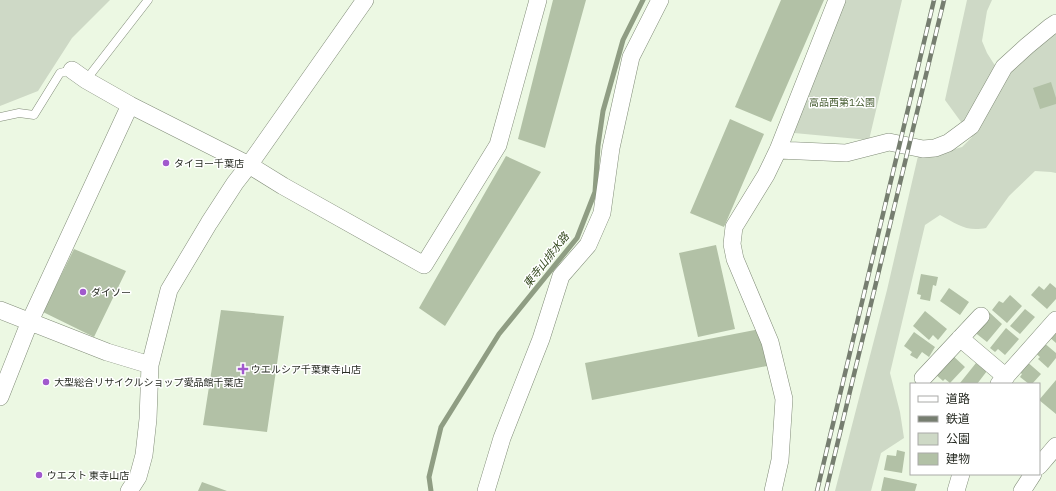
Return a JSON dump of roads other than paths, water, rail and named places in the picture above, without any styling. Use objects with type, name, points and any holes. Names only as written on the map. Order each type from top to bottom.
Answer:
[{"type":"street","points":[[129,491],[138,477],[144,455],[148,419],[150,365],[169,290],[212,217],[365,0]]},
{"type":"street","points":[[72,70],[86,80],[130,105],[249,165],[283,186],[424,265],[498,145],[538,0]]},
{"type":"street","points":[[486,491],[502,438],[541,339],[560,276],[588,244],[602,213],[611,148],[631,57],[660,0]]},
{"type":"street","points":[[773,491],[780,460],[784,399],[770,342],[735,259],[732,244],[734,227],[766,175],[778,150],[837,0]]},
{"type":"street","points":[[778,150],[846,153],[889,142],[923,149],[935,148],[948,143],[971,126],[1004,67],[1050,26],[1056,23]]},
{"type":"street","points":[[0,397],[30,321],[130,105]]},
{"type":"street","points":[[0,310],[107,352],[150,365]]},
{"type":"street","points":[[922,378],[981,316]]},
{"type":"street","points":[[960,338],[1002,380],[1056,320]]},
{"type":"street","points":[[1040,465],[1056,446]]},
{"type":"street","points":[[956,491],[961,475]]},
{"type":"street","points":[[1022,491],[1032,475]]},
{"type":"lane","points":[[86,80],[148,0]]},
{"type":"lane","points":[[0,117],[19,112],[34,115],[60,72],[72,70]]},
{"type":"waterway","name":"東寺山排水路","points":[[431,491],[429,477],[441,427],[499,334],[577,238],[595,192],[598,146],[603,111],[623,40],[643,0]]},
{"type":"railway","points":[[817,491],[934,0]]},
{"type":"railway","points":[[826,491],[944,0]]},
{"type":"place","name":"タイヨー千葉店","points":[[166,163]]},
{"type":"place","name":"ダイソー","points":[[83,292]]},
{"type":"place","name":"ウエルシア千葉東寺山店","points":[[243,369]]},
{"type":"place","name":"大型総合リサイクルショップ愛品館千葉店","points":[[46,382]]},
{"type":"place","name":"ウエスト 東寺山店","points":[[39,475]]},
{"type":"park label","name":"高品西第1公園","points":[[842,102]]}]
